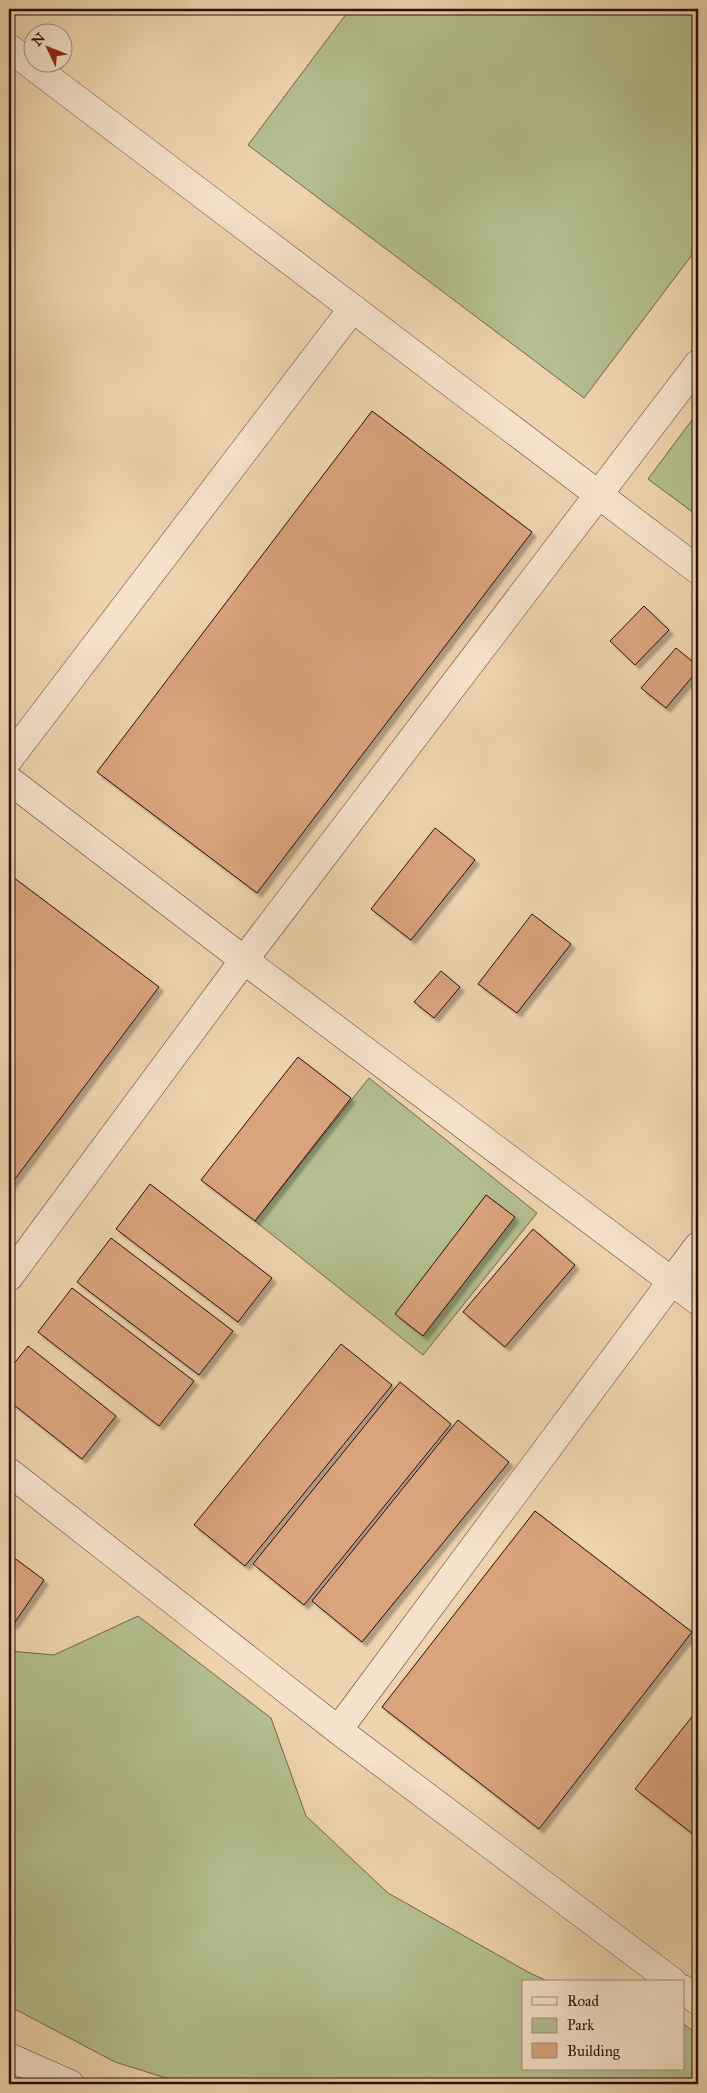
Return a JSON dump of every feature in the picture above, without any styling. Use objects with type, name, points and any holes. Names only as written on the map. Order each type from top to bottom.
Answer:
[{"type":"street","points":[[9,48],[698,570]]},
{"type":"street","points":[[9,759],[353,308]]},
{"type":"street","points":[[9,1277],[244,960],[698,364]]},
{"type":"street","points":[[9,780],[244,960],[698,1301]]},
{"type":"street","points":[[338,1730],[698,1246]]},
{"type":"street","points":[[9,1472],[338,1730],[670,1980]]},
{"type":"street","points":[[684,1990],[698,2000]]},
{"type":"street","points":[[9,2057],[70,2084]]},
{"type":"green space","points":[[350,9],[698,9],[698,247],[584,398],[248,145]]},
{"type":"green space","points":[[698,412],[698,516],[648,479]]},
{"type":"green space","points":[[369,1078],[537,1213],[423,1355],[255,1221]]},
{"type":"green space","points":[[138,1616],[271,1718],[306,1816],[388,1893],[545,1980],[522,1980],[522,2070],[684,2070],[684,2025],[698,2034],[698,2084],[185,2084],[115,2062],[9,2006],[9,1651],[54,1655]]},
{"type":"building","points":[[372,411],[532,532],[257,893],[97,772]]},
{"type":"building","points":[[644,606],[669,630],[635,665],[610,641]]},
{"type":"building","points":[[676,648],[698,666],[698,670],[666,708],[641,688]]},
{"type":"building","points":[[435,828],[475,860],[411,940],[371,909]]},
{"type":"building","points":[[9,874],[159,987],[9,1187]]},
{"type":"building","points":[[532,914],[571,944],[517,1013],[478,984]]},
{"type":"building","points":[[441,971],[460,987],[434,1018],[414,1002]]},
{"type":"building","points":[[298,1057],[351,1098],[255,1221],[201,1180]]},
{"type":"building","points":[[150,1184],[272,1278],[238,1322],[116,1229]]},
{"type":"building","points":[[486,1195],[515,1217],[423,1336],[395,1314]]},
{"type":"building","points":[[533,1229],[575,1265],[505,1347],[463,1312]]},
{"type":"building","points":[[111,1238],[233,1331],[199,1375],[77,1282]]},
{"type":"building","points":[[72,1288],[194,1381],[159,1426],[38,1332]]},
{"type":"building","points":[[341,1344],[392,1385],[245,1566],[194,1525]]},
{"type":"building","points":[[28,1346],[116,1416],[82,1459],[9,1401],[9,1370]]},
{"type":"building","points":[[400,1382],[451,1424],[304,1605],[253,1564]]},
{"type":"building","points":[[458,1420],[509,1462],[362,1642],[312,1601]]},
{"type":"building","points":[[535,1511],[692,1632],[539,1829],[382,1707]]},
{"type":"building","points":[[9,1554],[44,1580],[13,1625],[9,1623]]},
{"type":"building","points":[[698,1709],[698,1838],[635,1789]]}]
